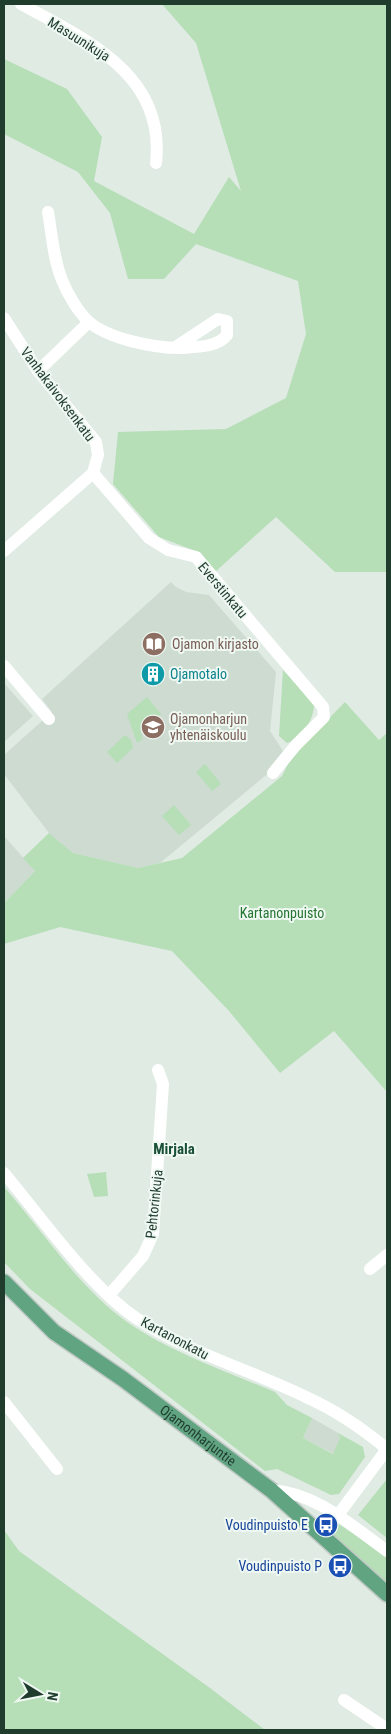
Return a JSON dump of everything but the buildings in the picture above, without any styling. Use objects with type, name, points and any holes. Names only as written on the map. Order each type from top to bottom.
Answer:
[{"type":"main road","name":"Ojamonharjuntie","points":[[4,1282],[54,1332],[123,1379],[271,1490],[387,1594]]},
{"type":"street","name":"Masuunikuja","points":[[21,4],[92,44],[114,60],[137,83],[152,112],[158,142],[156,163]]},
{"type":"street","points":[[48,212],[56,261],[62,279],[69,294],[89,322],[129,341],[148,346],[174,348]]},
{"type":"street","name":"Vanhakaivoksenkatu","points":[[4,318],[38,371],[96,442],[98,456],[93,473]]},
{"type":"street","points":[[38,371],[89,322]]},
{"type":"street","points":[[4,551],[93,473]]},
{"type":"street","name":"Everstinkatu","points":[[93,473],[149,538],[168,550],[196,557],[323,708],[324,717],[296,745],[274,773]]},
{"type":"street","points":[[4,666],[49,719]]},
{"type":"street","name":"Pehtorinkuja","points":[[110,1294],[143,1256],[153,1234],[162,1093],[162,1084],[158,1070]]},
{"type":"street","name":"Kartanonkatu","points":[[4,1173],[81,1267],[136,1317],[212,1358],[282,1386],[332,1410],[387,1449]]},
{"type":"street","points":[[370,1269],[387,1254]]},
{"type":"street","points":[[4,1402],[57,1469]]},
{"type":"street","points":[[338,1515],[387,1449]]},
{"type":"street","points":[[271,1490],[289,1491],[313,1501],[338,1515],[387,1552]]},
{"type":"street","points":[[344,1700],[387,1729]]},
{"type":"shaded area","name":"Ojamonharjun yhtenäiskoulu","points":[[171,582],[186,592],[209,595],[276,672],[270,731],[283,751],[271,771],[160,863],[138,868],[73,853],[49,833],[4,774],[4,755],[52,712],[42,699]]},
{"type":"shaded area","points":[[4,683],[33,716],[4,742]]},
{"type":"shaded area","points":[[4,836],[35,871],[4,903]]},
{"type":"shaded area","points":[[312,1418],[338,1433],[340,1438],[334,1454],[303,1438]]},
{"type":"green space","points":[[162,4],[387,4],[387,572],[335,572],[276,517],[215,572],[201,553],[159,537],[113,484],[118,432],[226,429],[286,398],[306,334],[298,281],[196,244],[164,279],[128,279],[110,213],[78,172],[4,134],[4,59],[67,89],[102,137],[94,181],[194,234],[229,177],[241,191],[196,43]]},
{"type":"green space","points":[[283,670],[314,704],[312,716],[306,728],[298,737],[287,743],[279,736]]},
{"type":"green space","points":[[147,697],[161,714],[140,729],[143,739],[137,743],[127,714]]},
{"type":"green space","name":"Kartanonpuisto","points":[[345,702],[379,740],[387,733],[387,1092],[334,1031],[280,1073],[229,1011],[172,951],[60,927],[4,944],[4,903],[35,871],[23,858],[49,833],[73,853],[138,868],[182,858],[282,776],[292,756]]},
{"type":"green space","points":[[125,735],[131,740],[133,748],[117,763],[107,752]]},
{"type":"green space","points":[[205,764],[221,784],[212,791],[196,772]]},
{"type":"green space","points":[[174,805],[191,825],[179,835],[162,816]]},
{"type":"green space","points":[[106,1172],[108,1196],[94,1197],[87,1174]]},
{"type":"green space","points":[[4,1187],[77,1276],[109,1308],[127,1322],[180,1352],[275,1392],[287,1405],[312,1418],[303,1438],[333,1454],[340,1438],[338,1433],[363,1447],[365,1457],[339,1494],[331,1495],[277,1469],[265,1471],[30,1289],[4,1262]]},
{"type":"green space","points":[[387,1479],[387,1538],[358,1515]]},
{"type":"green space","points":[[336,1522],[387,1557],[387,1584],[331,1532]]},
{"type":"green space","points":[[4,1530],[19,1551],[210,1688],[265,1730],[4,1730]]},
{"type":"place","name":"Ojamon kirjasto","points":[[154,644]]},
{"type":"place","name":"Ojamotalo","points":[[153,674]]},
{"type":"place","name":"Ojamonharjun yhtenäiskoulu","points":[[153,727]]},
{"type":"place","name":"Voudinpuisto E","points":[[326,1525]]},
{"type":"place","name":"Voudinpuisto P","points":[[340,1566]]},
{"type":"district","name":"Mirjala","points":[[174,1149]]}]
